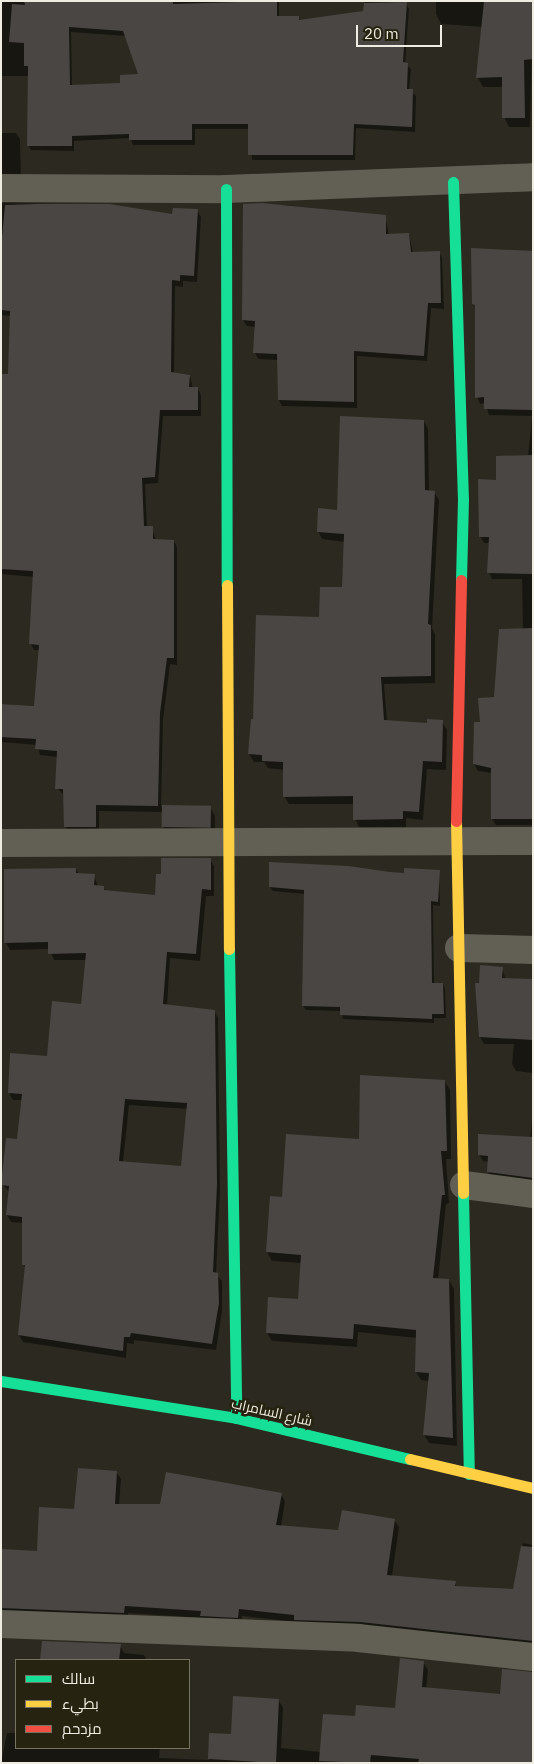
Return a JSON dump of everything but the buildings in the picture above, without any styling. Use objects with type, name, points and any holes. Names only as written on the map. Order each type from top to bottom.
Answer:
[{"type":"street","points":[[1,188],[226,189],[453,182],[533,177]]},
{"type":"street","points":[[453,182],[463,499],[456,841],[469,1474]]},
{"type":"street","points":[[226,189],[228,845],[236,1418]]},
{"type":"street","points":[[1,843],[228,845],[533,841]]},
{"type":"street","points":[[459,948],[533,950]]},
{"type":"street","points":[[464,1185],[533,1194]]},
{"type":"street","name":"شارع السامراب","points":[[1,1381],[236,1418],[533,1488]]},
{"type":"street","points":[[1,1624],[358,1638],[533,1657]]},
{"type":"traffic: fast","points":[[453,182],[463,499],[461,580]]},
{"type":"traffic: fast","points":[[226,189],[227,585]]},
{"type":"traffic: fast","points":[[229,949],[236,1418]]},
{"type":"traffic: fast","points":[[463,1193],[469,1474]]},
{"type":"traffic: fast","points":[[1,1381],[236,1418],[410,1459]]},
{"type":"traffic: slow","points":[[227,585],[229,949]]},
{"type":"traffic: slow","points":[[456,821],[463,1193]]},
{"type":"traffic: slow","points":[[410,1459],[533,1488]]},
{"type":"traffic: jam","points":[[456,821],[461,580]]}]
